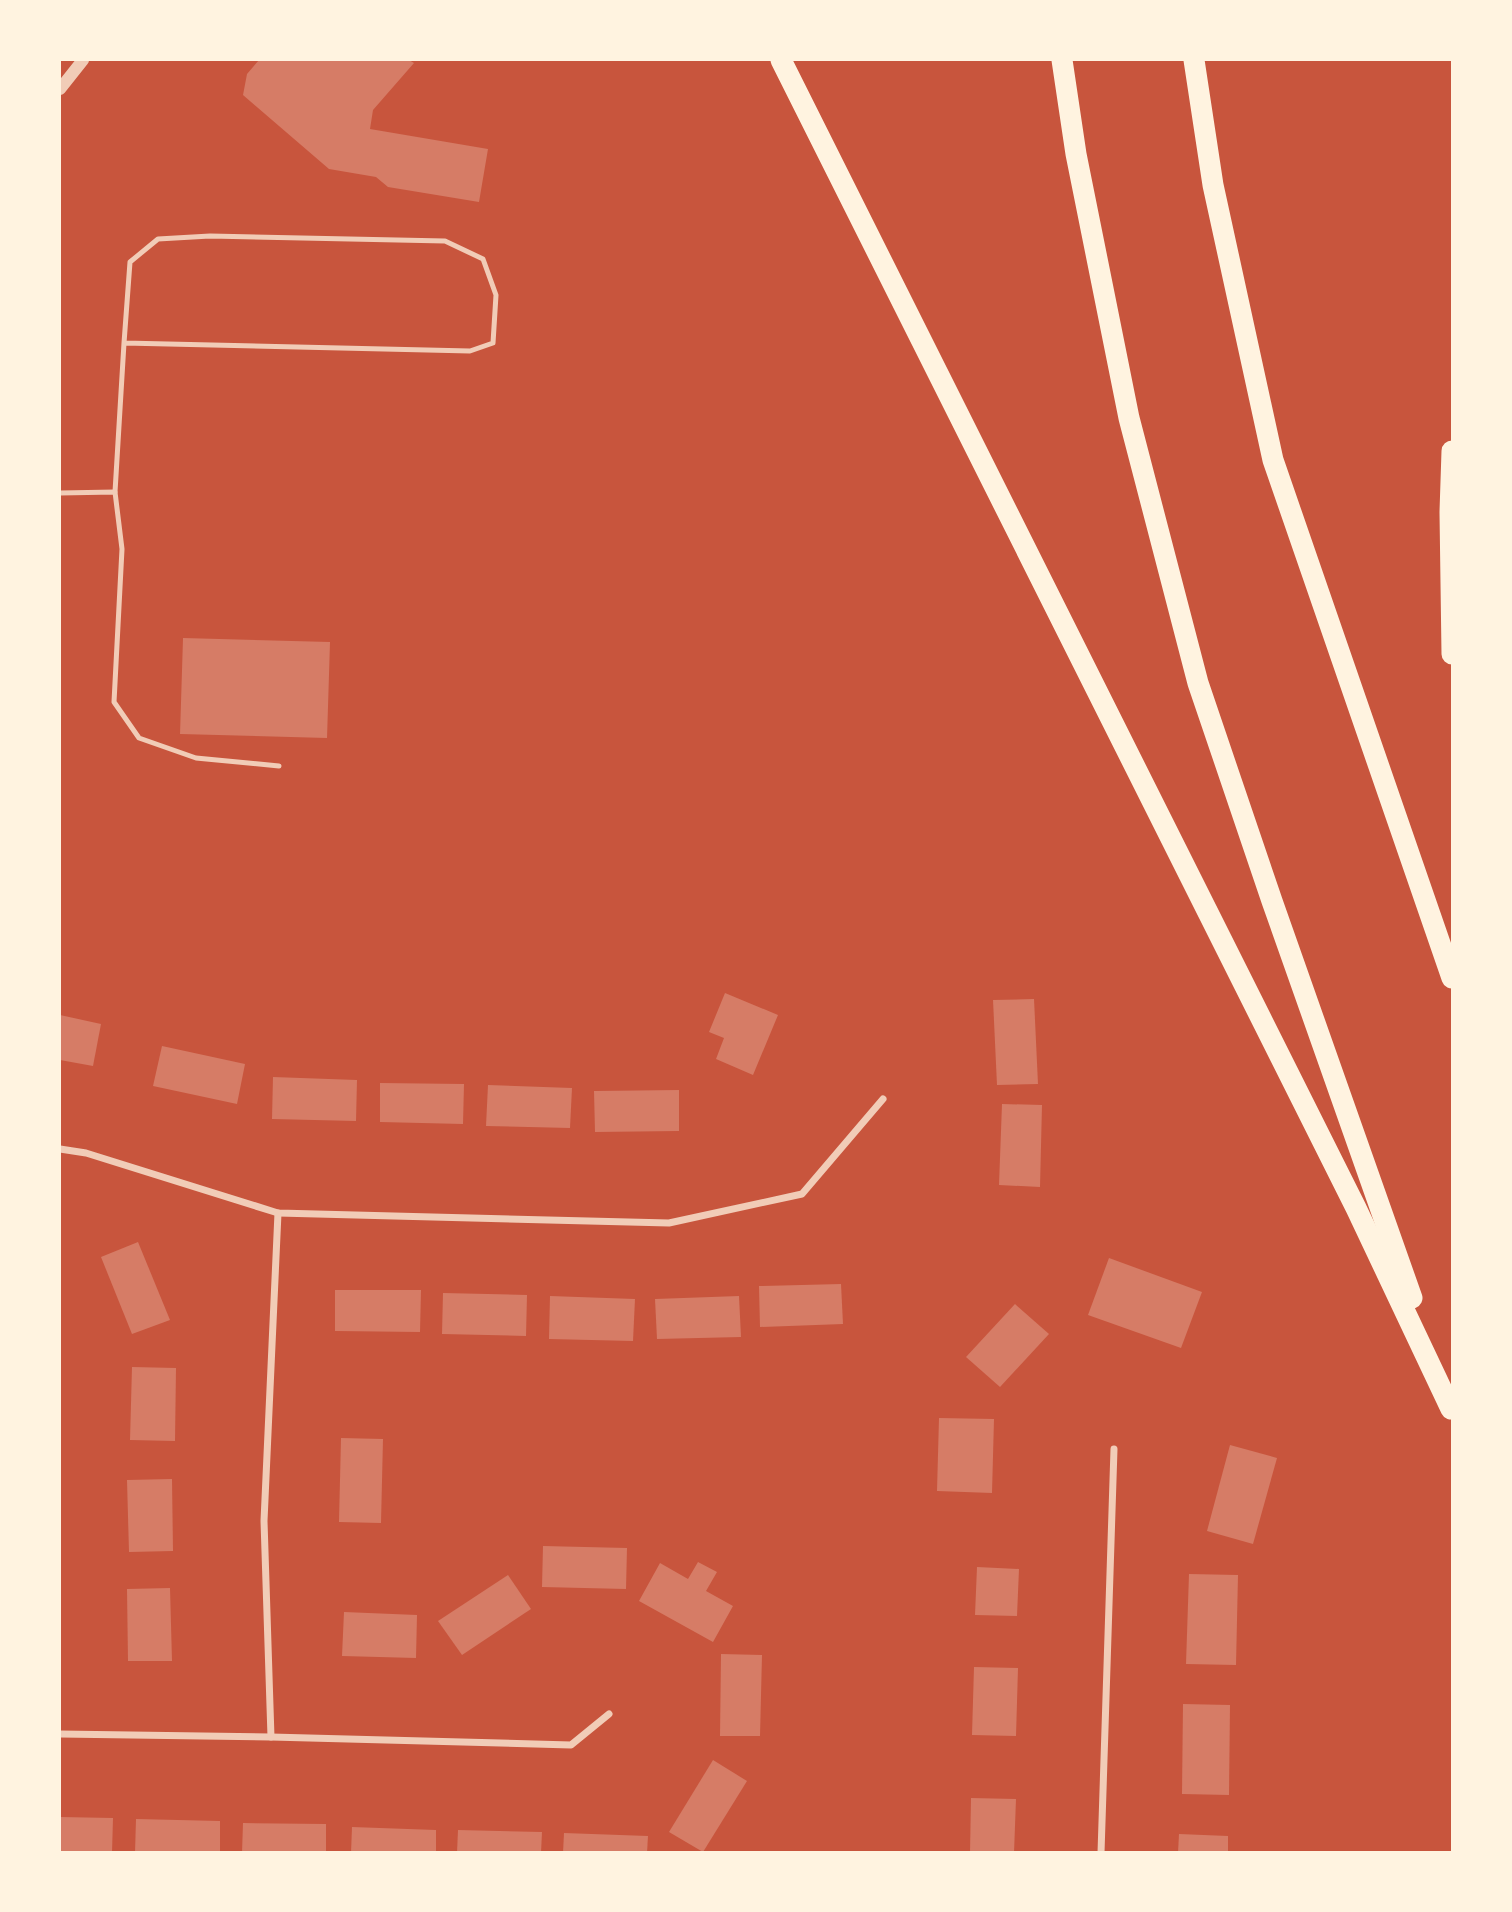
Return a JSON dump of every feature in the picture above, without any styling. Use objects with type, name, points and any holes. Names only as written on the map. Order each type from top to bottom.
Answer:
[{"type":"highway","points":[[781,60],[1313,1121],[1452,1411]]},
{"type":"highway","points":[[1062,60],[1076,154],[1129,418],[1198,683],[1276,914],[1452,1411]]},
{"type":"highway","points":[[1194,60],[1213,186],[1273,460],[1452,978]]},
{"type":"highway","points":[[1452,451],[1452,654]]},
{"type":"street","points":[[60,89],[83,60]]},
{"type":"street","points":[[60,1149],[86,1153],[278,1213],[669,1223],[802,1194],[883,1099]]},
{"type":"street","points":[[271,1737],[264,1521],[278,1213]]},
{"type":"street","points":[[1101,1853],[1114,1449]]},
{"type":"street","points":[[60,1734],[571,1745],[609,1714]]},
{"type":"lane","points":[[124,344],[470,351],[493,343],[496,295],[483,259],[445,241],[209,236],[158,239],[130,262],[124,344],[115,492],[122,549],[114,702],[139,738],[196,758],[279,766]]},
{"type":"lane","points":[[60,493],[115,492]]},
{"type":"building","points":[[259,60],[409,60],[414,63],[373,110],[370,129],[488,149],[479,202],[388,187],[376,177],[329,169],[243,95],[247,74]]},
{"type":"building","points":[[183,638],[330,642],[327,738],[180,734]]},
{"type":"building","points":[[725,993],[778,1015],[753,1075],[716,1059],[724,1038],[709,1032]]},
{"type":"building","points":[[1034,999],[1038,1084],[997,1085],[993,1000]]},
{"type":"building","points":[[60,1015],[101,1024],[93,1066],[60,1060]]},
{"type":"building","points":[[162,1046],[245,1064],[237,1104],[153,1086]]},
{"type":"building","points":[[273,1077],[357,1080],[356,1121],[272,1119]]},
{"type":"building","points":[[380,1083],[464,1084],[463,1124],[380,1122]]},
{"type":"building","points":[[488,1085],[572,1088],[570,1128],[486,1126]]},
{"type":"building","points":[[679,1090],[679,1131],[595,1132],[594,1091]]},
{"type":"building","points":[[1002,1104],[1042,1105],[1040,1187],[999,1185]]},
{"type":"building","points":[[138,1242],[170,1320],[132,1334],[101,1257]]},
{"type":"building","points":[[1109,1258],[1202,1292],[1181,1348],[1088,1315]]},
{"type":"building","points":[[841,1284],[843,1324],[760,1327],[759,1286]]},
{"type":"building","points":[[335,1290],[421,1290],[420,1332],[335,1331]]},
{"type":"building","points":[[443,1293],[527,1295],[526,1336],[442,1334]]},
{"type":"building","points":[[550,1296],[635,1299],[633,1341],[549,1339]]},
{"type":"building","points":[[739,1296],[741,1337],[657,1339],[655,1299]]},
{"type":"building","points":[[1015,1304],[1049,1334],[1000,1387],[966,1357]]},
{"type":"building","points":[[132,1367],[176,1368],[175,1441],[130,1440]]},
{"type":"building","points":[[939,1418],[994,1419],[992,1493],[937,1491]]},
{"type":"building","points":[[341,1438],[383,1439],[381,1523],[339,1522]]},
{"type":"building","points":[[1230,1445],[1277,1458],[1253,1544],[1207,1531]]},
{"type":"building","points":[[172,1479],[173,1551],[129,1552],[127,1480]]},
{"type":"building","points":[[543,1546],[627,1548],[626,1589],[542,1587]]},
{"type":"building","points":[[698,1562],[717,1572],[706,1591],[733,1606],[713,1642],[639,1601],[660,1563],[688,1579]]},
{"type":"building","points":[[977,1567],[1019,1569],[1017,1616],[975,1615]]},
{"type":"building","points":[[1189,1574],[1238,1575],[1236,1665],[1186,1664]]},
{"type":"building","points":[[508,1575],[531,1609],[462,1655],[438,1621]]},
{"type":"building","points":[[170,1588],[172,1661],[128,1661],[127,1589]]},
{"type":"building","points":[[344,1612],[417,1615],[416,1658],[342,1656]]},
{"type":"building","points":[[721,1654],[762,1655],[760,1736],[720,1736]]},
{"type":"building","points":[[974,1667],[1018,1668],[1016,1736],[972,1735]]},
{"type":"building","points":[[1183,1704],[1230,1705],[1229,1795],[1182,1794]]},
{"type":"building","points":[[713,1760],[747,1781],[703,1852],[669,1832]]},
{"type":"building","points":[[971,1798],[1016,1799],[1014,1853],[970,1853]]},
{"type":"building","points":[[60,1817],[113,1818],[112,1853],[60,1853]]},
{"type":"building","points":[[136,1819],[220,1821],[220,1853],[135,1853]]},
{"type":"building","points":[[243,1823],[326,1824],[326,1853],[242,1853]]},
{"type":"building","points":[[352,1827],[436,1830],[436,1853],[351,1853]]},
{"type":"building","points":[[458,1830],[542,1832],[541,1853],[457,1853]]},
{"type":"building","points":[[564,1833],[648,1836],[647,1853],[563,1853]]},
{"type":"building","points":[[1179,1834],[1228,1836],[1228,1853],[1178,1853]]}]
